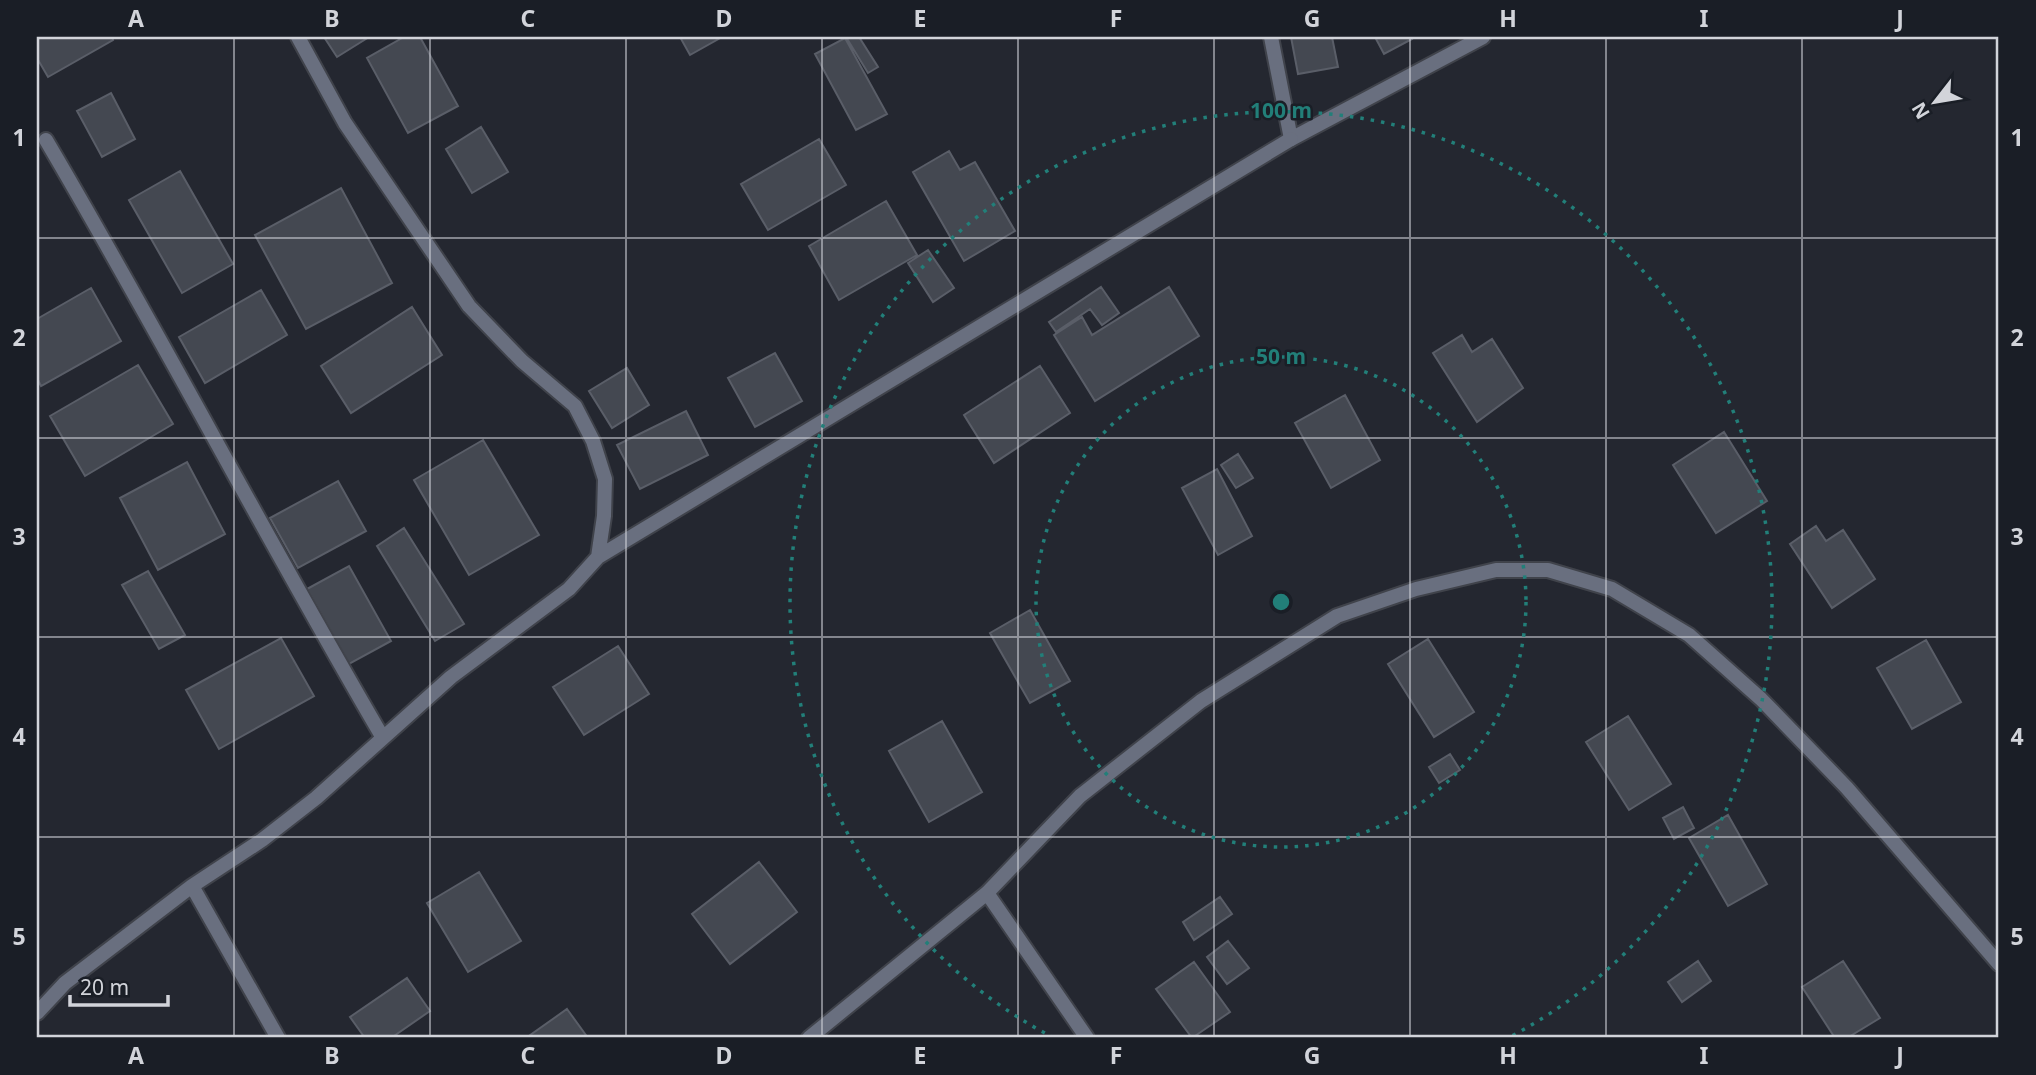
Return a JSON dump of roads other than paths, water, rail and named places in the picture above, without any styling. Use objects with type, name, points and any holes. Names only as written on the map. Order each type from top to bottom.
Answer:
[{"type":"street","points":[[298,37],[345,123],[469,306],[522,361],[575,406],[593,441],[605,479],[604,516],[598,557]]},
{"type":"street","points":[[1271,37],[1291,139]]},
{"type":"street","points":[[37,1013],[65,983],[192,886],[273,832],[316,798],[451,677],[569,589],[598,557],[1291,139],[1483,37]]},
{"type":"street","points":[[46,139],[123,272],[304,604],[383,738]]},
{"type":"street","points":[[809,1038],[987,894],[1080,796],[1201,701],[1337,616],[1416,589],[1496,570],[1548,570],[1612,589],[1689,635],[1761,699],[1847,788],[1999,964]]},
{"type":"street","points":[[192,886],[278,1038]]},
{"type":"street","points":[[987,894],[1087,1038]]}]
